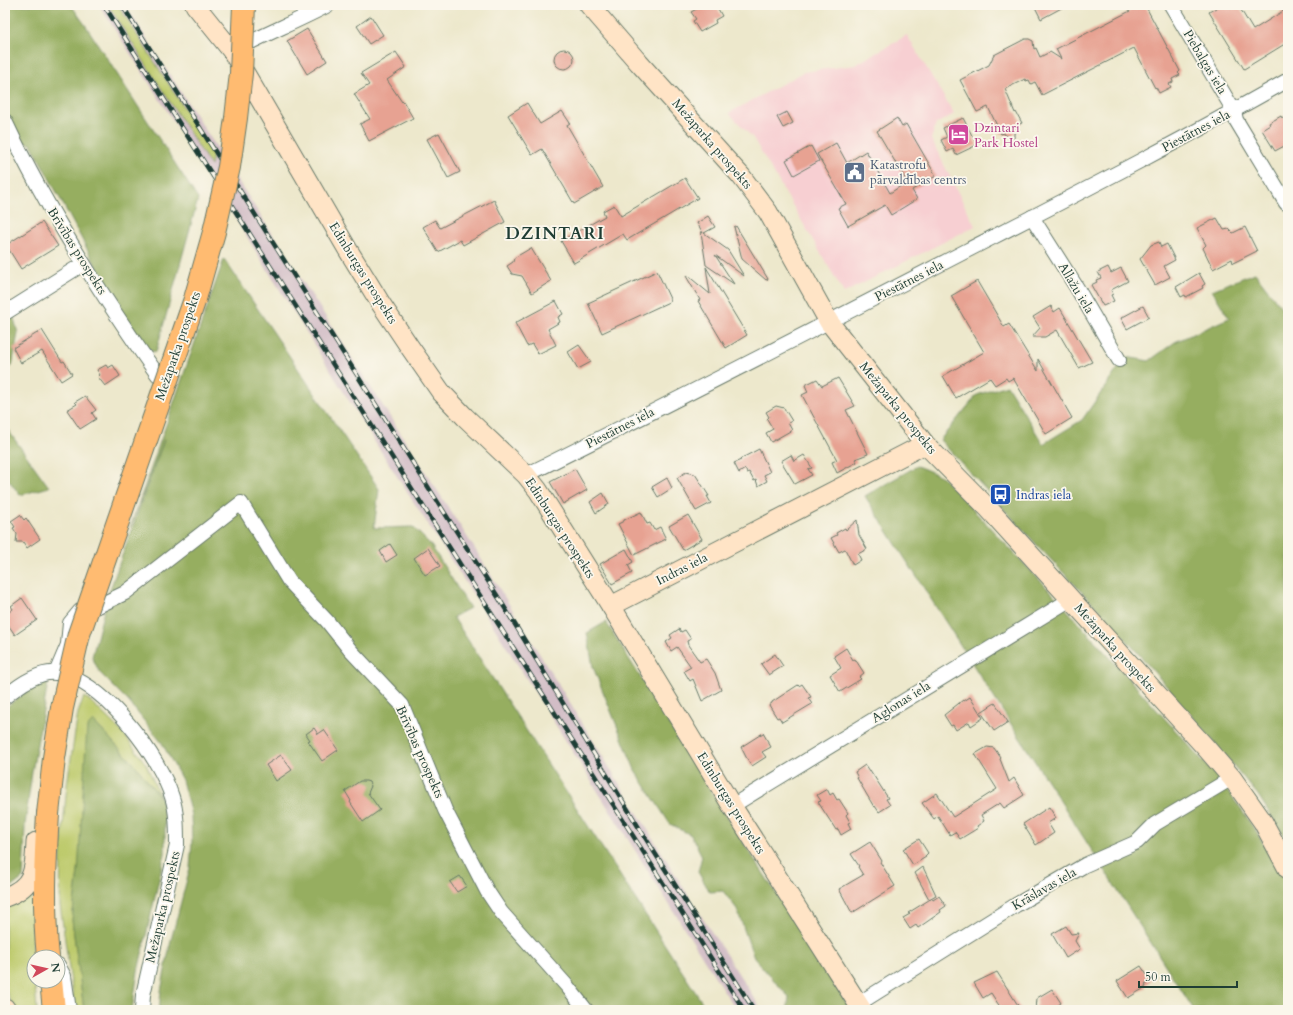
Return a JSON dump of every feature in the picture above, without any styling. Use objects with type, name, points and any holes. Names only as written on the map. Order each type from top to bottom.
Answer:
[{"type":"main road","name":"Mežaparka prospekts","points":[[49,949],[45,905],[45,862],[54,758],[61,715],[79,634],[195,299],[214,232],[229,167],[236,118],[241,73],[244,5]]},
{"type":"main road","points":[[51,989],[54,1010]]},
{"type":"street","name":"Edinburgas prospekts","points":[[195,5],[232,51],[381,304],[441,392],[526,476],[538,490],[611,606],[732,806],[860,1007]]},
{"type":"street","points":[[237,5],[238,12],[252,40]]},
{"type":"street","points":[[232,51],[252,40],[304,18],[328,5]]},
{"type":"street","name":"Mežaparka prospekts","points":[[588,5],[742,176],[768,212],[829,322],[925,444],[988,508],[1208,749],[1232,778],[1263,822],[1288,869]]},
{"type":"street","name":"Piebalgas iela","points":[[1171,5],[1234,111],[1236,120],[1286,203]]},
{"type":"street","name":"Piestātnes iela","points":[[526,476],[1032,217],[1234,111],[1288,80]]},
{"type":"street","name":"Brīvības prospekts","points":[[5,121],[19,151],[83,264],[140,351],[158,375]]},
{"type":"street","name":"Allažu iela","points":[[1032,217],[1077,288],[1119,360]]},
{"type":"street","points":[[5,313],[83,264]]},
{"type":"street","name":"Indras iela","points":[[611,606],[925,444]]},
{"type":"street","name":"Brīvības prospekts","points":[[56,672],[67,647],[70,623],[80,610],[100,605],[125,593],[241,503],[289,581],[327,620],[351,651],[402,706],[445,810],[486,891],[501,912],[567,986],[586,1010]]},
{"type":"street","name":"Aglonas iela","points":[[732,806],[1071,599]]},
{"type":"street","points":[[5,697],[30,679],[43,674],[56,672]]},
{"type":"street","name":"Mežaparka prospekts","points":[[56,672],[75,679],[91,689],[123,717],[140,738],[154,759],[172,798],[176,822],[177,845],[143,995],[142,1010]]},
{"type":"street","name":"Krāslavas iela","points":[[860,1007],[1016,905],[1085,865],[1137,842],[1155,824],[1232,778]]},
{"type":"street","name":"Mežaparka prospekts","points":[[5,897],[24,888],[31,879],[35,867],[36,833],[48,814]]},
{"type":"street","points":[[66,989],[69,1010]]},
{"type":"shaded area","points":[[99,5],[125,5],[475,549],[696,908],[762,1010],[736,1010],[478,602],[371,436],[209,176]]},
{"type":"shaded area","points":[[907,35],[954,114],[936,124],[931,139],[975,226],[844,293],[753,138],[729,113],[804,72],[855,65]]},
{"type":"green space","points":[[5,5],[71,5],[198,199],[156,352],[140,348],[31,144],[5,139]]},
{"type":"green space","points":[[108,5],[118,5],[213,153],[211,166]]},
{"type":"green space","points":[[224,259],[379,489],[374,528],[413,527],[430,544],[470,608],[453,617],[707,1010],[159,1010],[161,991],[171,940],[190,868],[192,841],[191,815],[182,780],[162,743],[129,702],[100,673],[92,657],[108,595],[165,437],[130,528]]},
{"type":"green space","points":[[1255,273],[1284,311],[1288,309],[1288,842],[1258,795],[1117,629],[940,440],[977,395],[1007,385],[1043,444],[1082,420],[1126,357],[1149,361],[1175,342],[1229,318],[1212,290]]},
{"type":"green space","points":[[5,286],[18,333],[12,366],[5,369]]},
{"type":"green space","points":[[5,426],[49,487],[20,495],[5,475]]},
{"type":"green space","points":[[917,466],[941,476],[1049,590],[1220,780],[1247,818],[1279,867],[1288,885],[1288,1010],[1194,1010],[865,496]]},
{"type":"green space","points":[[606,622],[733,826],[851,1010],[787,1010],[789,997],[754,958],[737,909],[723,891],[710,892],[698,872],[702,856],[691,835],[670,824],[635,770],[593,667],[587,633]]},
{"type":"green space","points":[[48,683],[32,772],[25,825],[23,878],[5,892],[5,708],[35,684]]},
{"type":"green space","points":[[84,697],[123,733],[146,764],[161,798],[135,765],[93,721],[72,920],[84,1010],[75,1010],[60,905],[61,848],[67,785],[78,713]]},
{"type":"green space","points":[[93,721],[135,765],[161,798],[165,822],[165,853],[138,971],[132,1010],[84,1010],[72,920],[78,872],[87,727]]},
{"type":"green space","points":[[32,890],[32,949],[26,949],[26,989],[35,989],[37,1010],[14,1010],[5,988],[5,906],[20,901]]},
{"type":"building","points":[[704,5],[716,5],[722,16],[715,20],[716,23],[700,32],[693,21],[696,19],[691,12]]},
{"type":"building","points":[[1034,5],[1067,5],[1041,19]]},
{"type":"building","points":[[1127,5],[1145,5],[1180,71],[1178,73],[1180,75],[1172,79],[1173,82],[1169,84],[1171,87],[1159,93],[1134,48],[1042,95],[1035,82],[1031,84],[1029,80],[1026,81],[1025,79],[1005,89],[1015,113],[1016,112],[1022,123],[1017,125],[1019,130],[1014,133],[1014,138],[1005,135],[1004,133],[1001,134],[988,107],[977,112],[960,80],[989,65],[994,55],[1025,39],[1029,39],[1033,41],[1034,49],[1036,48],[1040,57],[1050,52],[1061,59],[1056,49],[1130,11]]},
{"type":"building","points":[[1221,5],[1238,5],[1253,30],[1288,8],[1288,42],[1244,69],[1209,12]]},
{"type":"building","points":[[371,16],[383,35],[369,44],[357,26]]},
{"type":"building","points":[[307,29],[327,61],[307,74],[287,41]]},
{"type":"building","points":[[564,49],[571,52],[574,59],[571,66],[564,69],[557,66],[554,59],[557,52]]},
{"type":"building","points":[[396,52],[406,67],[387,80],[402,102],[403,101],[413,118],[369,141],[360,124],[370,119],[354,94],[369,85],[361,73]]},
{"type":"building","points":[[527,103],[540,124],[562,111],[570,123],[567,125],[603,187],[574,204],[542,149],[532,155],[508,115]]},
{"type":"building","points":[[787,112],[793,123],[783,128],[777,117]]},
{"type":"building","points":[[1288,115],[1288,144],[1275,151],[1262,130],[1270,125],[1269,123],[1281,116],[1282,118]]},
{"type":"building","name":"Katastrofu pārvaldības centrs","points":[[897,118],[902,127],[906,124],[936,176],[912,190],[917,199],[891,215],[885,205],[848,226],[838,208],[846,204],[817,154],[836,143],[847,163],[866,151],[890,193],[907,182],[877,131]]},
{"type":"building","points":[[963,118],[977,145],[956,155],[953,149],[947,152],[941,140],[947,137],[943,128]]},
{"type":"building","points":[[439,133],[460,172],[448,178],[427,139]]},
{"type":"building","points":[[811,146],[819,161],[794,175],[786,160]]},
{"type":"building","points":[[685,178],[698,198],[627,240],[623,234],[574,263],[561,241],[605,216],[603,211],[614,205],[621,216]]},
{"type":"building","points":[[494,200],[505,222],[463,245],[460,240],[438,252],[423,227],[435,220],[440,228]]},
{"type":"building","points":[[708,216],[715,227],[704,233],[728,250],[744,276],[715,255],[734,284],[706,265],[701,232],[703,233],[697,223]]},
{"type":"building","points":[[1217,218],[1224,230],[1229,229],[1233,233],[1245,227],[1257,251],[1233,263],[1232,259],[1213,269],[1203,248],[1206,245],[1197,228]]},
{"type":"building","points":[[42,222],[58,246],[21,269],[6,245]]},
{"type":"building","points":[[736,226],[768,279],[766,280],[742,259],[734,227]]},
{"type":"building","points":[[1159,242],[1161,247],[1167,244],[1175,260],[1164,266],[1170,277],[1155,285],[1140,259],[1151,245]]},
{"type":"building","points":[[531,248],[551,281],[532,293],[522,276],[512,274],[507,266],[513,262],[514,258]]},
{"type":"building","points":[[706,267],[747,335],[726,348],[698,301],[700,300],[686,276],[687,275],[710,294]]},
{"type":"building","points":[[1108,267],[1111,273],[1121,268],[1128,281],[1111,290],[1113,294],[1111,295],[1114,301],[1103,306],[1091,285],[1097,282],[1096,280],[1101,278],[1098,272]]},
{"type":"building","points":[[657,271],[671,301],[602,333],[588,303]]},
{"type":"building","points":[[1199,273],[1205,284],[1202,286],[1203,288],[1186,297],[1185,295],[1181,297],[1176,287]]},
{"type":"building","points":[[977,281],[1004,327],[1009,324],[1038,371],[1038,359],[1072,418],[1046,434],[1013,378],[1008,381],[1006,378],[995,385],[990,378],[956,398],[943,376],[984,352],[951,296]]},
{"type":"building","points":[[556,301],[563,314],[558,317],[560,322],[548,329],[556,345],[538,354],[532,344],[527,346],[515,323]]},
{"type":"building","points":[[1051,306],[1054,312],[1060,308],[1092,362],[1079,368],[1057,330],[1045,337],[1032,337],[1040,328],[1033,317]]},
{"type":"building","points":[[1143,306],[1149,317],[1127,329],[1121,318]]},
{"type":"building","points":[[42,330],[62,362],[64,361],[72,374],[61,381],[42,351],[21,363],[13,348]]},
{"type":"building","points":[[579,345],[591,362],[578,369],[568,352]]},
{"type":"building","points":[[106,365],[108,368],[113,365],[120,376],[105,386],[98,377],[100,375],[97,370]]},
{"type":"building","points":[[838,378],[855,406],[846,410],[868,454],[855,459],[857,462],[837,473],[832,462],[837,460],[802,395],[808,392],[805,385],[817,379],[822,386]]},
{"type":"building","points":[[85,396],[96,410],[92,413],[96,419],[80,429],[67,410],[77,404],[75,402]]},
{"type":"building","points":[[776,406],[784,408],[792,421],[788,423],[792,430],[771,442],[766,433],[773,429],[767,419],[769,417],[766,412]]},
{"type":"building","points":[[759,449],[770,472],[764,475],[767,481],[758,486],[756,480],[754,481],[749,472],[747,473],[745,469],[739,473],[734,463]]},
{"type":"building","points":[[791,455],[794,461],[804,455],[812,468],[808,469],[812,475],[795,484],[781,461]]},
{"type":"building","points":[[575,469],[587,490],[563,504],[550,482]]},
{"type":"building","points":[[686,472],[695,474],[709,496],[707,496],[711,503],[696,511],[677,478]]},
{"type":"building","points":[[667,478],[672,488],[658,497],[652,487]]},
{"type":"building","points":[[603,493],[609,504],[596,513],[590,502]]},
{"type":"building","points":[[641,512],[647,524],[650,523],[654,530],[660,527],[666,539],[634,555],[618,524]]},
{"type":"building","points":[[20,515],[24,520],[26,518],[40,539],[27,548],[23,542],[16,542],[17,534],[11,521]]},
{"type":"building","points":[[688,515],[702,539],[683,550],[669,526]]},
{"type":"building","points":[[857,520],[859,535],[867,549],[858,554],[861,560],[853,565],[845,549],[839,552],[831,538],[845,528],[846,530]]},
{"type":"building","points":[[390,544],[397,555],[386,562],[380,551]]},
{"type":"building","points":[[428,548],[440,566],[425,575],[414,558]]},
{"type":"building","points":[[626,549],[633,562],[628,565],[632,573],[612,584],[600,564]]},
{"type":"building","points":[[22,598],[37,620],[15,635],[5,620],[5,615],[13,609],[11,606]]},
{"type":"building","points":[[679,629],[681,632],[685,630],[691,639],[687,641],[688,645],[700,662],[706,659],[715,673],[721,690],[702,701],[693,679],[690,681],[684,671],[691,667],[677,647],[671,651],[666,642],[672,638],[670,635]]},
{"type":"building","points":[[846,648],[853,660],[855,659],[864,673],[859,677],[861,679],[840,692],[830,675],[841,668],[834,656]]},
{"type":"building","points":[[775,654],[783,666],[769,675],[761,664]]},
{"type":"building","points":[[802,684],[811,697],[808,698],[812,704],[782,722],[779,717],[777,718],[769,705],[798,685],[799,686]]},
{"type":"building","points":[[970,697],[983,718],[971,726],[969,722],[956,730],[953,725],[951,726],[944,715],[963,700],[964,701]]},
{"type":"building","points":[[995,703],[1008,722],[994,731],[981,712]]},
{"type":"building","points":[[314,728],[318,734],[324,730],[338,750],[322,761],[308,741],[310,740],[306,734]]},
{"type":"building","points":[[763,733],[771,747],[762,752],[766,757],[752,766],[741,747]]},
{"type":"building","points":[[987,747],[994,748],[1001,758],[1000,759],[1009,782],[1014,778],[1024,795],[1004,808],[1000,803],[981,815],[984,821],[977,826],[978,828],[960,839],[955,832],[950,835],[938,816],[934,819],[922,803],[937,793],[953,817],[997,789],[975,754]]},
{"type":"building","points":[[281,755],[292,770],[276,781],[266,765]]},
{"type":"building","points":[[865,765],[869,771],[870,770],[888,798],[886,799],[890,805],[879,812],[875,806],[874,807],[855,772]]},
{"type":"building","points":[[360,781],[369,782],[371,786],[368,793],[380,810],[363,822],[345,791]]},
{"type":"building","points":[[827,789],[830,795],[833,793],[837,800],[839,799],[848,813],[846,815],[850,822],[848,823],[851,829],[841,835],[838,829],[836,830],[818,802],[821,801],[817,795]]},
{"type":"building","points":[[1049,807],[1056,818],[1048,823],[1054,833],[1036,845],[1023,824]]},
{"type":"building","points":[[919,839],[928,853],[925,856],[926,857],[913,865],[903,849]]},
{"type":"building","points":[[870,842],[895,886],[852,913],[839,889],[863,875],[851,854]]},
{"type":"building","points":[[923,867],[936,895],[929,899],[915,873]]},
{"type":"building","points":[[460,876],[467,886],[457,892],[450,882]]},
{"type":"building","points":[[939,896],[946,906],[940,910],[941,912],[918,928],[916,925],[910,929],[903,918],[910,914],[908,913],[932,898],[933,900]]},
{"type":"building","points":[[1066,926],[1071,934],[1079,933],[1075,941],[1080,949],[1066,958],[1052,934]]},
{"type":"building","points":[[1141,966],[1151,981],[1145,985],[1146,987],[1128,998],[1117,981]]},
{"type":"building","points":[[997,972],[1021,1010],[1002,1010],[991,993],[983,998],[974,983]]},
{"type":"building","points":[[1052,989],[1061,1003],[1057,1006],[1060,1010],[1036,1010],[1037,998]]},
{"type":"railway","points":[[104,5],[744,1010]]},
{"type":"railway","points":[[122,5],[500,600],[641,831],[754,1010]]},
{"type":"place","name":"Dzintari Park Hostel","points":[[958,135]]},
{"type":"place","name":"Katastrofu pārvaldības centrs","points":[[854,172]]},
{"type":"place","name":"Indras iela","points":[[1001,495]]},
{"type":"district","name":"DZINTARI","points":[[555,233]]}]
